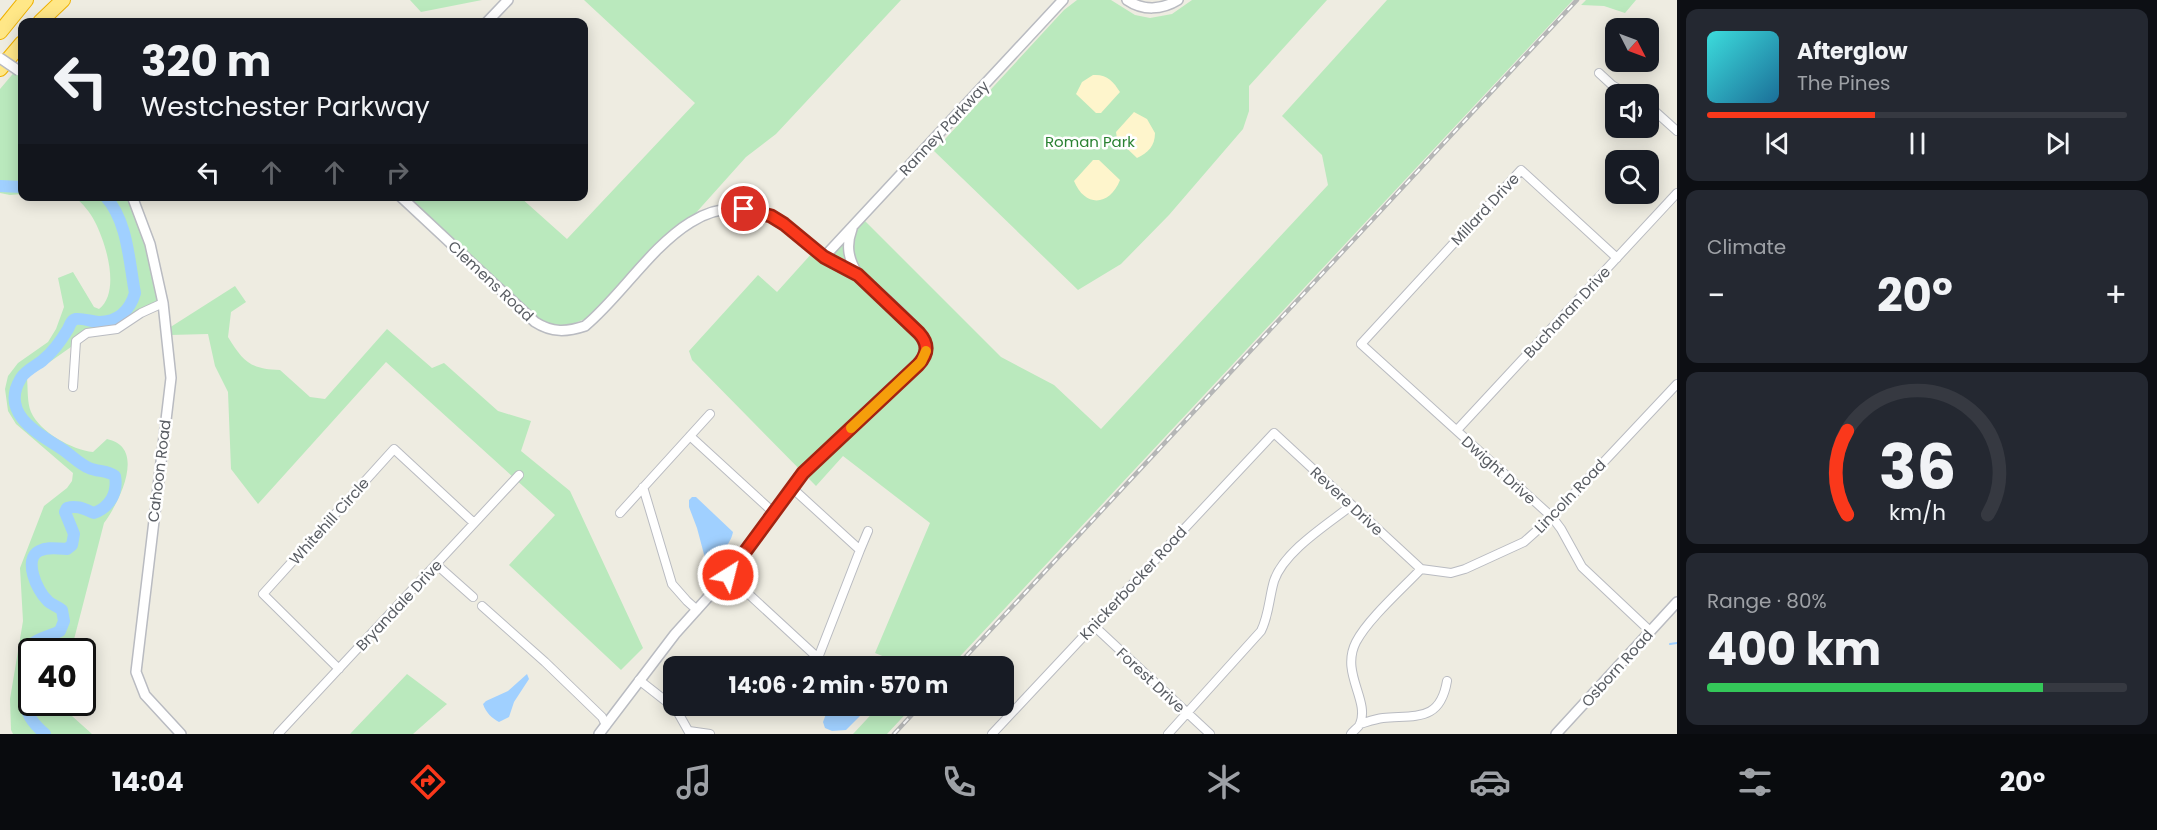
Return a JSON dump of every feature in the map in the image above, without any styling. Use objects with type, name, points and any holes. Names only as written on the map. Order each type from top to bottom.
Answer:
[{"type":"highway","points":[[0,32],[26,0]]},
{"type":"highway","points":[[44,18],[63,0]]},
{"type":"highway","points":[[0,69],[18,48]]},
{"type":"street","points":[[491,18],[508,0]]},
{"type":"street","name":"Ranney Parkway","points":[[824,257],[1064,0]]},
{"type":"street","points":[[1127,0],[1140,7],[1148,8],[1167,6],[1178,0]]},
{"type":"street","points":[[0,58],[18,71]]},
{"type":"street","points":[[1599,73],[1611,84]]},
{"type":"street","points":[[1659,115],[1677,131]]},
{"type":"street","name":"Millard Drive","points":[[1361,344],[1521,170],[1617,258]]},
{"type":"street","name":"Buchanan Drive","points":[[1457,430],[1677,193]]},
{"type":"street","name":"Cahoon Road","points":[[134,201],[150,244],[163,303],[171,378],[136,672],[145,695],[182,734]]},
{"type":"street","name":"Clemens Road","points":[[405,201],[535,322],[551,330],[578,328],[593,319],[671,236],[696,218],[713,211],[730,209],[757,211],[784,224],[824,257],[858,275]]},
{"type":"street","points":[[599,734],[639,680],[728,575],[772,512],[803,473],[918,365],[926,354],[926,345],[922,336],[858,275],[848,253],[850,234],[855,224]]},
{"type":"street","points":[[73,387],[76,341],[87,333],[117,329],[141,313],[163,303]]},
{"type":"street","name":"Dwight Drive","points":[[1361,344],[1552,517],[1582,567],[1650,631]]},
{"type":"street","name":"Lincoln Road","points":[[1421,569],[1451,573],[1524,542],[1552,517],[1677,384]]},
{"type":"street","points":[[620,513],[710,414]]},
{"type":"street","name":"Revere Drive","points":[[1274,433],[1421,569]]},
{"type":"street","name":"Knickerbocker Road","points":[[992,734],[1274,433]]},
{"type":"street","points":[[690,436],[772,512]]},
{"type":"street","name":"Whitehill Circle","points":[[339,669],[263,594],[394,449],[474,524]]},
{"type":"street","name":"Bryandale Drive","points":[[278,734],[519,475]]},
{"type":"street","points":[[644,487],[672,584],[697,610]]},
{"type":"street","points":[[791,487],[860,550]]},
{"type":"street","points":[[1168,734],[1261,631],[1268,618],[1274,581],[1285,561],[1352,505]]},
{"type":"street","points":[[819,656],[868,531]]},
{"type":"street","points":[[436,565],[473,597]]},
{"type":"street","points":[[1360,724],[1359,695],[1351,674],[1351,658],[1356,642],[1370,623],[1421,569]]},
{"type":"street","points":[[728,575],[816,656]]},
{"type":"street","name":"Osborn Road","points":[[1556,734],[1677,602]]},
{"type":"street","points":[[482,606],[545,662],[602,717],[606,725]]},
{"type":"street","name":"Forest Drive","points":[[1093,625],[1210,734]]},
{"type":"street","points":[[639,680],[676,709],[690,733],[710,734]]},
{"type":"street","points":[[1351,734],[1360,724],[1380,718],[1420,716],[1433,710],[1444,698],[1447,681]]},
{"type":"green space","points":[[410,0],[482,0],[421,12]]},
{"type":"green space","points":[[584,0],[901,0],[776,134],[746,157],[694,215],[673,228],[599,308],[585,319],[562,328],[549,326],[536,319],[409,201],[524,201],[567,239],[695,103]]},
{"type":"green space","name":"Roman Park","points":[[1077,0],[1111,0],[1135,15],[1150,18],[1172,14],[1192,0],[1327,0],[1249,86],[1249,111],[1243,129],[1169,215],[1121,264],[1078,290],[934,151],[1064,10]]},
{"type":"green space","points":[[1387,0],[1573,0],[960,656],[882,656],[875,653],[930,523],[843,456],[816,486],[692,360],[689,351],[758,275],[777,292],[813,252],[825,261],[863,219],[1001,357],[1054,385],[1101,429],[1328,185],[1322,155],[1282,116]]},
{"type":"green space","points":[[1586,0],[1636,0],[1625,13],[1604,6],[1581,5]]},
{"type":"green space","points":[[18,68],[18,194],[0,193],[0,89]]},
{"type":"green space","points":[[80,201],[135,201],[166,304],[140,318],[88,335],[27,378],[31,412],[49,433],[76,448],[93,452],[107,439],[120,445],[126,453],[128,462],[120,496],[104,523],[74,638],[20,638],[23,621],[20,568],[44,506],[67,488],[72,481],[73,473],[16,424],[8,411],[5,389],[8,376],[18,363],[48,342],[56,329],[64,307],[58,278],[73,272],[94,307],[99,309],[106,301],[110,280],[107,254],[91,215]]},
{"type":"green space","points":[[235,286],[246,302],[231,312],[228,337],[233,345],[248,362],[261,368],[280,370],[310,397],[325,399],[387,329],[432,368],[444,363],[498,411],[531,421],[521,451],[570,491],[643,648],[621,670],[509,565],[555,515],[386,362],[258,504],[231,469],[228,392],[215,366],[208,334],[170,335],[169,328]]},
{"type":"green space","points":[[18,651],[18,716],[72,716],[92,734],[13,734],[10,699]]},
{"type":"green space","points":[[407,674],[447,704],[413,734],[350,734]]},
{"type":"green space","points":[[870,716],[904,716],[887,734],[853,734]]},
{"type":"sand","points":[[1093,75],[1109,79],[1120,92],[1101,113],[1096,113],[1076,94],[1082,82]]},
{"type":"sand","points":[[1134,112],[1147,119],[1155,133],[1150,149],[1137,158],[1117,139],[1116,132]]},
{"type":"sand","points":[[1093,160],[1099,160],[1120,180],[1116,189],[1104,199],[1097,200],[1084,196],[1074,181]]},
{"type":"water","points":[[696,497],[733,532],[724,549],[709,561],[705,558],[689,507],[689,500]]},
{"type":"water","points":[[527,674],[529,679],[514,702],[509,717],[499,722],[494,719],[483,704],[508,691]]},
{"type":"water","points":[[825,716],[860,716],[846,730],[832,731],[825,728],[823,722]]},
{"type":"waterway","points":[[0,186],[18,187]]},
{"type":"waterway","points":[[43,638],[60,631],[64,621],[62,610],[50,603],[39,590],[33,575],[34,555],[43,549],[67,549],[72,545],[74,534],[65,512],[67,508],[77,507],[94,513],[100,510],[112,499],[116,482],[115,476],[85,466],[31,428],[17,411],[16,390],[23,375],[53,350],[73,320],[99,322],[112,320],[122,314],[133,299],[135,293],[123,230],[119,217],[109,201]]},
{"type":"waterway","points":[[1670,644],[1677,643]]},
{"type":"waterway","points":[[30,716],[45,734]]},
{"type":"railway","points":[[966,656],[1577,0]]},
{"type":"railway","points":[[894,734],[911,716]]},
{"type":"slow traffic","points":[[851,428],[921,362],[926,351]]},
{"type":"route","points":[[728,575],[772,512],[803,473],[918,365],[927,349],[925,340],[919,333],[858,275],[824,257],[795,232],[771,216],[744,209]]}]
